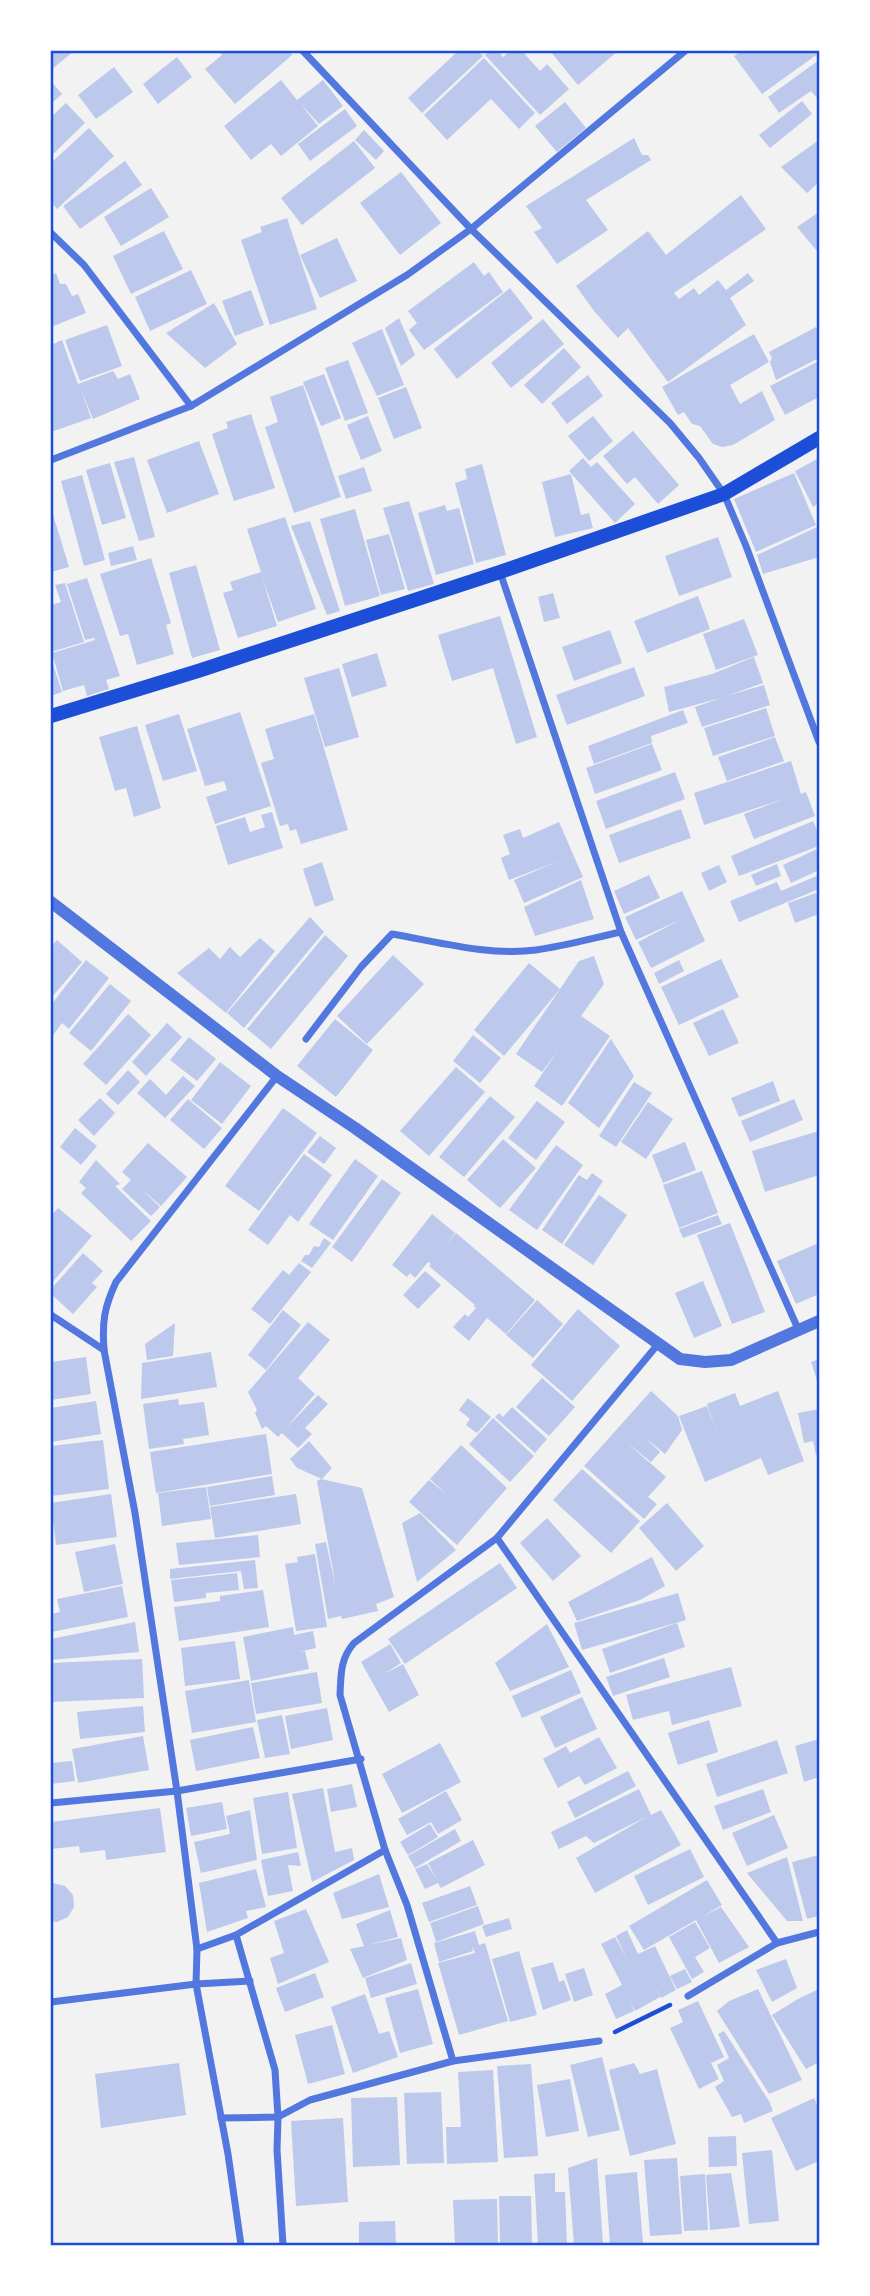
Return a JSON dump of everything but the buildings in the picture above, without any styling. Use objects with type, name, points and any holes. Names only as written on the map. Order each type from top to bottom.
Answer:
[{"type":"main road","points":[[51,716],[500,572],[724,494],[819,438]]},
{"type":"street","points":[[303,51],[471,229],[670,423],[699,458],[724,494],[747,546],[819,743]]},
{"type":"street","points":[[51,460],[191,406],[407,275],[471,229],[685,51]]},
{"type":"street","points":[[51,233],[84,265],[191,406]]},
{"type":"street","points":[[500,572],[621,932],[799,1331]]},
{"type":"street","points":[[51,902],[277,1076],[680,1359],[705,1362],[731,1360],[819,1321]]},
{"type":"street","points":[[306,1039],[361,967],[393,934],[481,949],[535,950],[621,932]]},
{"type":"street","points":[[242,2245],[196,1984],[197,1949],[177,1791],[135,1513],[104,1350],[102,1322],[116,1282],[277,1076]]},
{"type":"street","points":[[51,1315],[104,1350]]},
{"type":"street","points":[[453,2061],[407,1905],[385,1850],[361,1759],[340,1695],[344,1654],[354,1643],[498,1538],[659,1343]]},
{"type":"street","points":[[498,1538],[777,1943]]},
{"type":"street","points":[[51,1803],[177,1791],[361,1759]]},
{"type":"street","points":[[197,1949],[236,1935],[385,1850]]},
{"type":"street","points":[[688,1996],[777,1943],[819,1932]]},
{"type":"street","points":[[236,1935],[275,2070],[278,2117],[276,2150],[283,2245]]},
{"type":"street","points":[[51,2003],[196,1984],[250,1980]]},
{"type":"street","points":[[220,2118],[278,2117],[310,2100],[453,2061],[599,2041]]},
{"type":"path","points":[[599,2041],[688,1996]]}]
